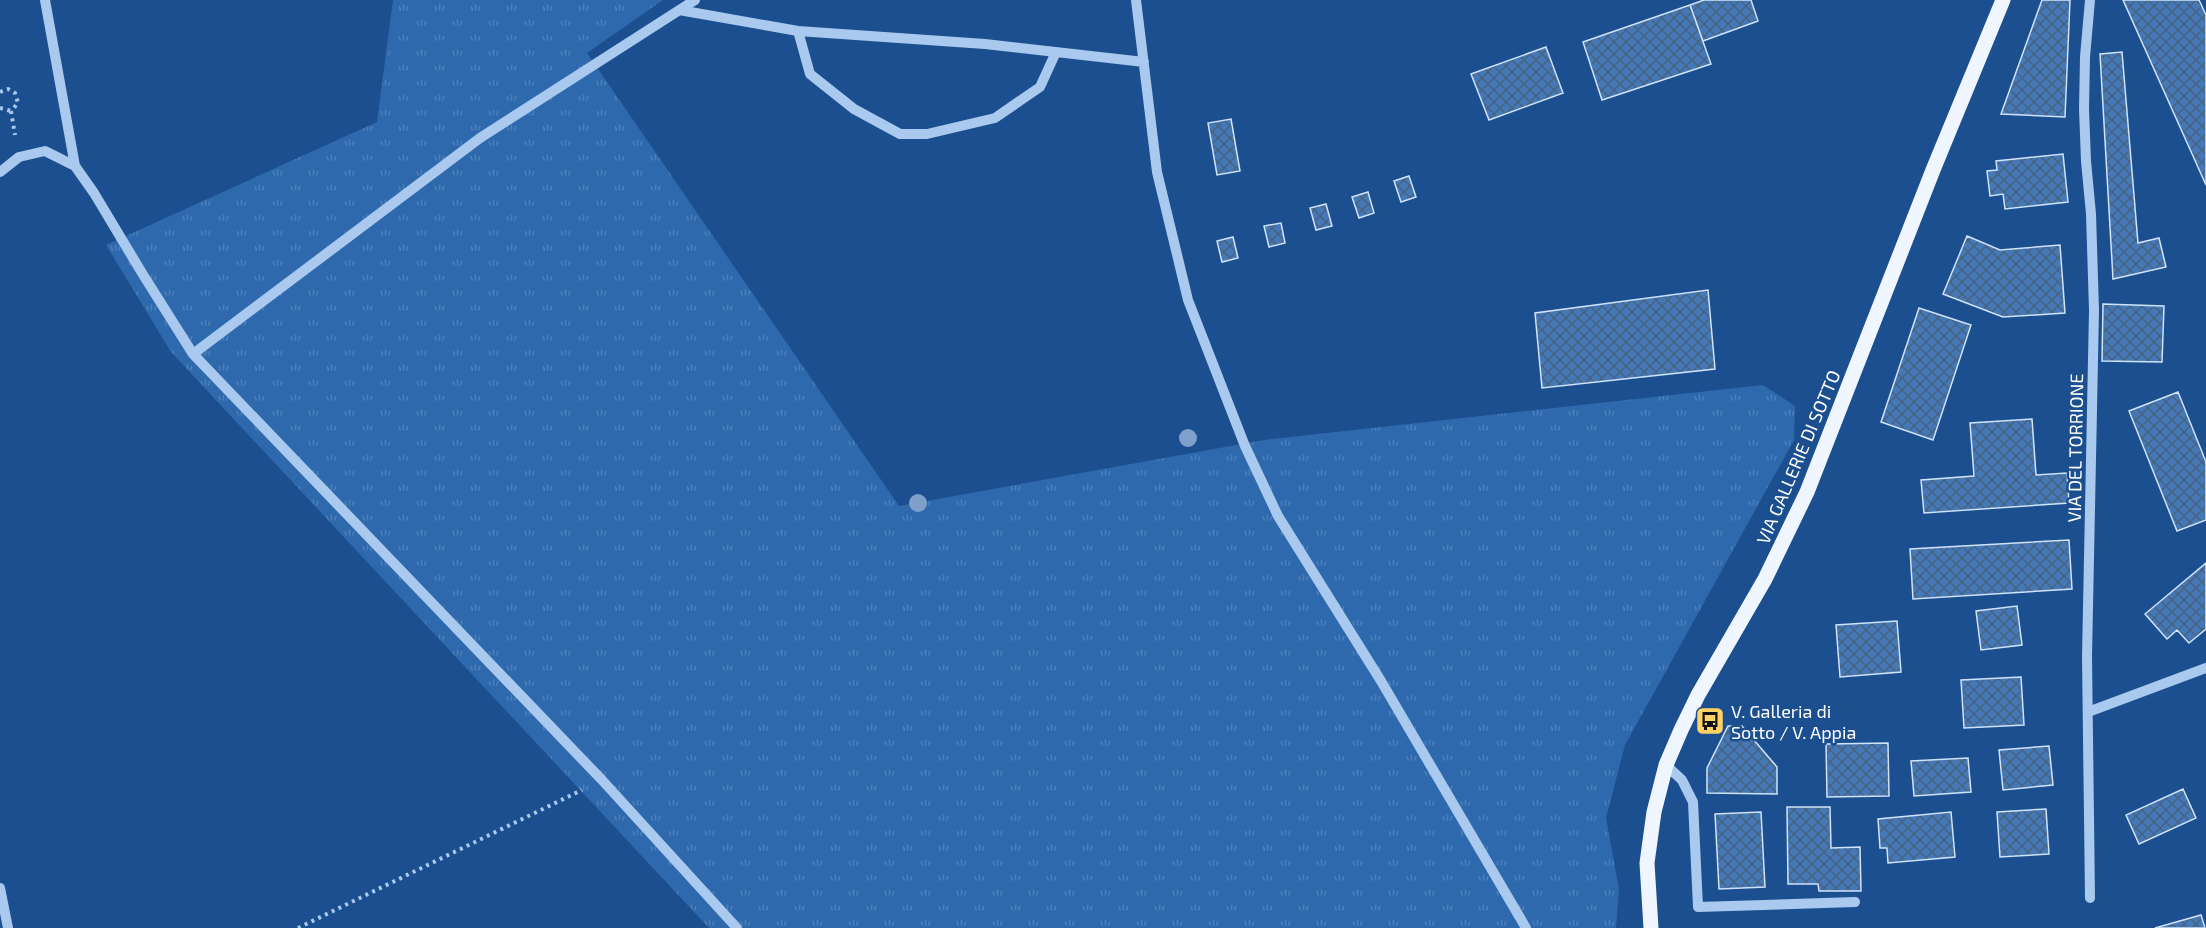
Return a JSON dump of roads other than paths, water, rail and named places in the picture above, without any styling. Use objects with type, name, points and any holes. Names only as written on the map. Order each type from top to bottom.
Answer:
[{"type":"main road","name":"VIA GALLERIE DI SOTTO","points":[[1651,928],[1647,863],[1654,812],[1666,765],[1689,712],[1765,579],[1807,492],[1933,170],[2003,0]]},
{"type":"street","points":[[45,0],[75,166],[193,354],[602,780],[736,928]]},
{"type":"street","points":[[193,354],[480,138],[695,0]]},
{"type":"street","points":[[1136,0],[1157,172],[1188,300],[1245,446],[1278,516],[1381,681],[1526,928]]},
{"type":"street","name":"VIA DEL TORRIONE","points":[[2090,0],[2084,100],[2094,310],[2087,645],[2090,898]]},
{"type":"street","points":[[679,10],[798,31],[985,44],[1144,62]]},
{"type":"street","points":[[798,31],[810,74],[854,109],[900,134],[927,134],[995,118],[1040,87],[1056,52]]},
{"type":"street","points":[[0,172],[19,157],[45,151],[75,166]]},
{"type":"street","points":[[2088,712],[2206,668]]},
{"type":"street","points":[[1666,765],[1682,780],[1694,802],[1698,907],[1855,902]]},
{"type":"street","points":[[0,888],[8,928]]},
{"type":"place","name":"V. Galleria di Sotto / V. Appia","points":[[1710,721]]}]
